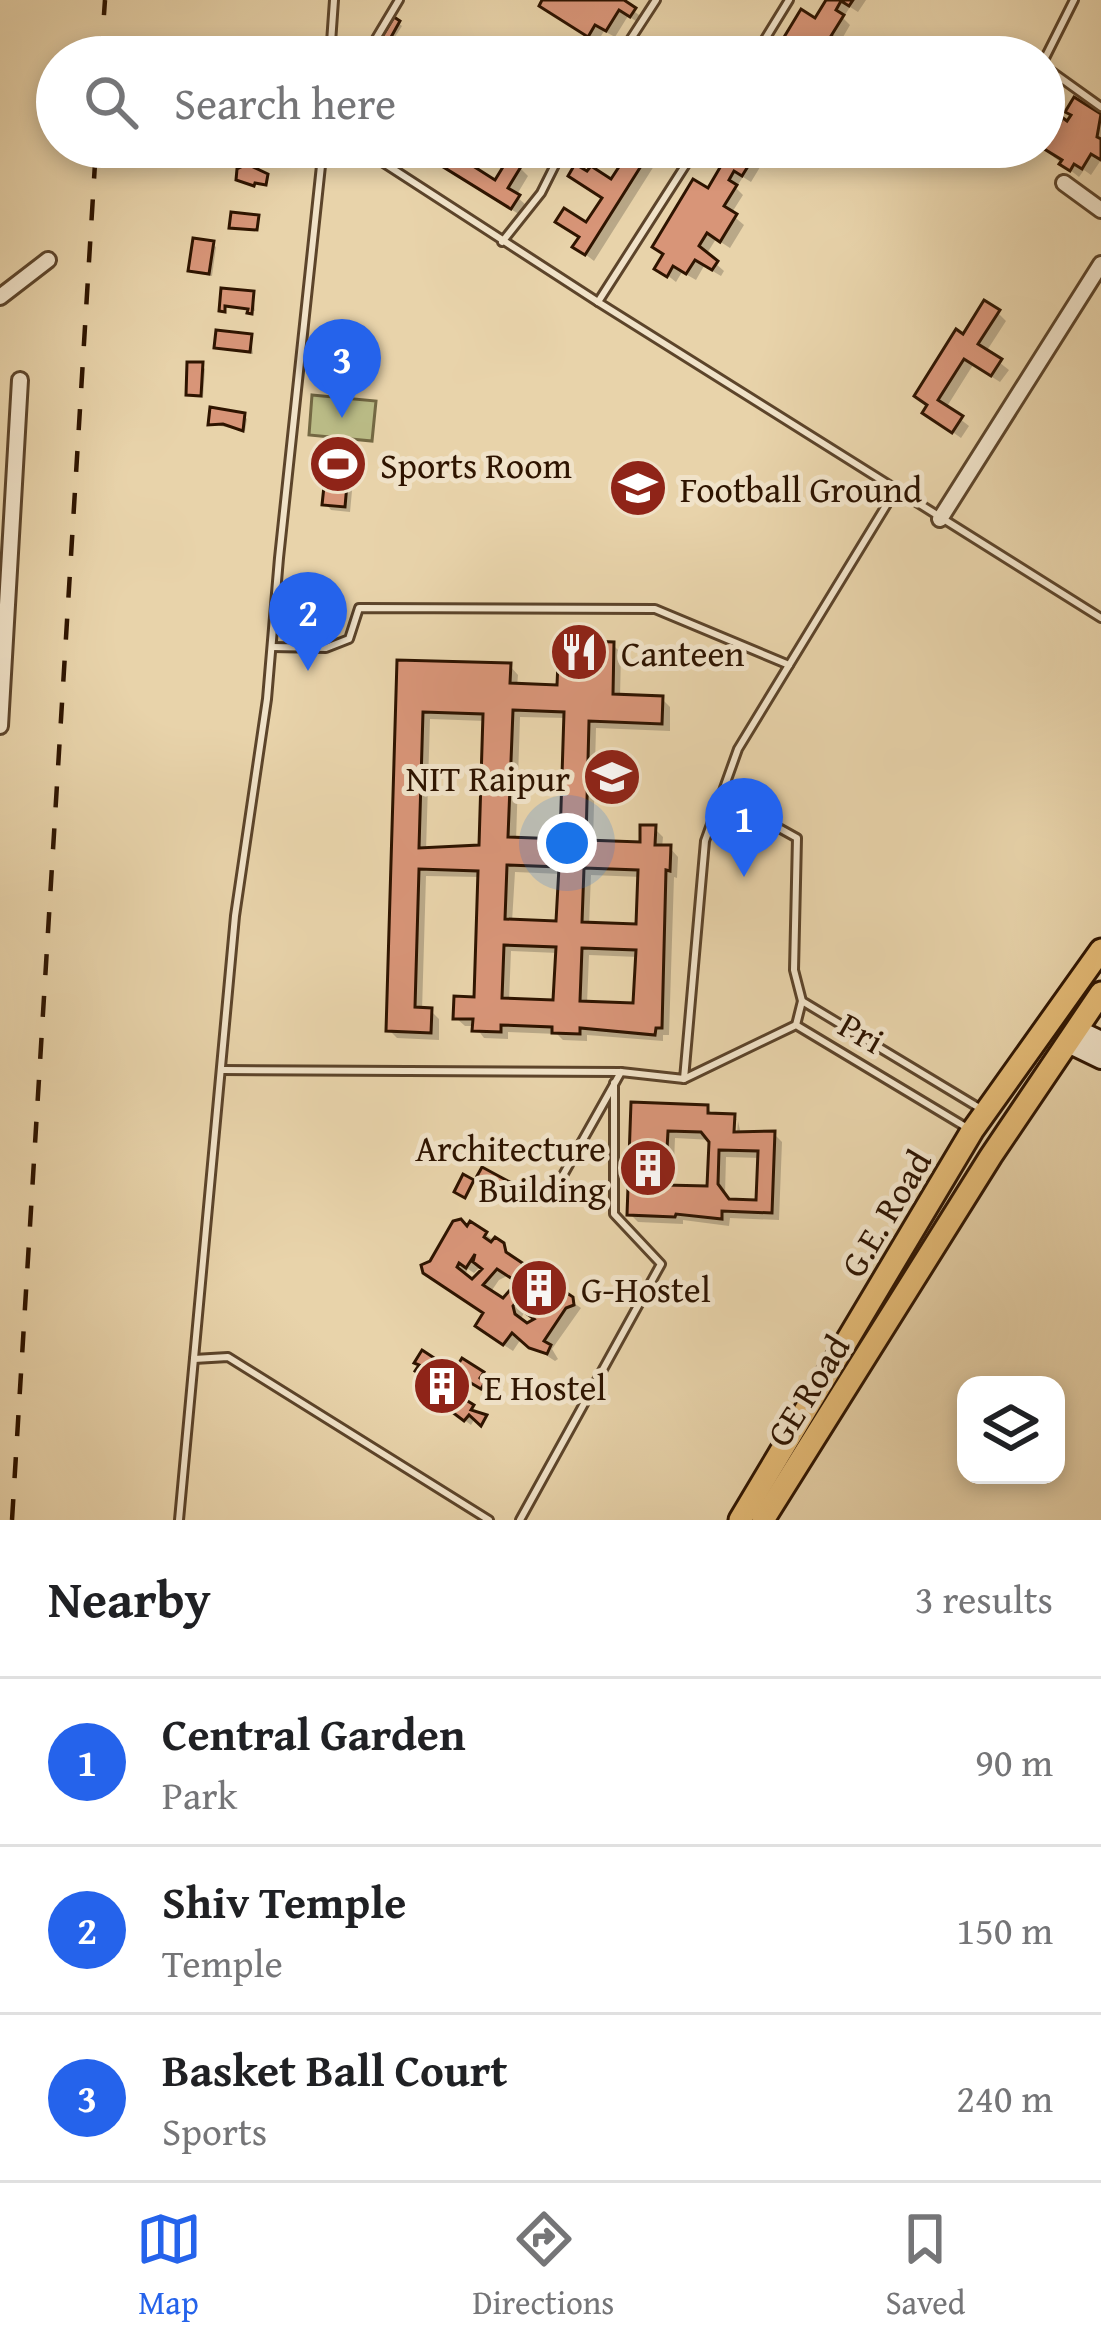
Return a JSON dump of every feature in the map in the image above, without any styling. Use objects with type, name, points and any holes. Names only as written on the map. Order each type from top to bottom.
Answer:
[{"type":"main road","name":"G.E. Road","points":[[740,1520],[972,1131],[1101,950]]},
{"type":"main road","name":"GE Road","points":[[763,1520],[995,1150],[1101,993]]},
{"type":"main road","points":[[1051,1023],[1101,1059]]},
{"type":"main road","points":[[1072,1036],[1101,1041]]},
{"type":"main road","points":[[986,1112],[1009,1130]]},
{"type":"main road","points":[[972,1131],[995,1150]]},
{"type":"street","points":[[1064,183],[1101,210]]},
{"type":"street","points":[[0,297],[48,260]]},
{"type":"street","points":[[940,519],[1101,264]]},
{"type":"street","points":[[0,726],[4,577],[20,380]]},
{"type":"lane","points":[[331,36],[334,0]]},
{"type":"lane","points":[[378,36],[399,0]]},
{"type":"lane","points":[[633,36],[656,0]]},
{"type":"lane","points":[[767,36],[789,0]]},
{"type":"lane","points":[[1057,36],[1074,0]]},
{"type":"lane","points":[[1065,79],[1101,107]]},
{"type":"lane","points":[[179,1520],[235,916],[272,646],[321,168]]},
{"type":"lane","points":[[391,168],[1101,618]]},
{"type":"lane","points":[[502,242],[541,193],[554,168]]},
{"type":"lane","points":[[598,302],[684,168]]},
{"type":"lane","points":[[221,1070],[621,1072],[684,1079],[705,842],[717,807],[738,749],[895,491]]},
{"type":"lane","points":[[272,646],[326,648],[349,638],[359,608],[655,609],[789,665]]},
{"type":"lane","points":[[717,807],[770,823],[796,838],[794,970],[802,1001],[796,1025]]},
{"type":"lane","points":[[802,1001],[986,1112]]},
{"type":"lane","name":"Pri","points":[[684,1079],[796,1025],[972,1131]]},
{"type":"lane","points":[[553,1193],[621,1072]]},
{"type":"lane","points":[[520,1520],[661,1264],[614,1214],[614,1083]]},
{"type":"lane","points":[[194,1359],[228,1357],[489,1520]]},
{"type":"green space","points":[[312,395],[376,401],[372,441],[309,435]]},
{"type":"building","points":[[542,0],[624,0],[636,8],[630,17],[619,10],[606,31],[595,25],[586,36],[539,6]]},
{"type":"building","points":[[826,0],[853,0],[849,6],[841,1],[836,10],[844,15],[831,36],[785,36],[801,9],[815,18]]},
{"type":"building","points":[[394,17],[400,21],[392,36],[382,36]]},
{"type":"building","points":[[1074,97],[1101,114],[1097,137],[1101,160],[1091,154],[1082,169],[1074,164],[1070,171],[1065,168],[1065,120],[1071,115],[1065,112]]},
{"type":"building","points":[[255,168],[268,174],[266,185],[236,180],[237,169]]},
{"type":"building","points":[[445,168],[476,168],[495,180],[502,168],[520,168],[508,188],[520,195],[511,209]]},
{"type":"building","points":[[573,168],[594,168],[611,179],[618,168],[640,168],[585,255],[572,247],[579,237],[555,222],[564,208],[586,222],[602,198],[568,176]]},
{"type":"building","points":[[720,168],[747,168],[742,176],[734,171],[729,180],[737,185],[724,206],[737,214],[720,242],[707,233],[699,246],[718,261],[712,270],[695,260],[686,274],[673,266],[667,277],[654,269],[663,254],[652,247],[693,179],[708,188]]},
{"type":"building","points":[[231,212],[259,215],[257,230],[229,228]]},
{"type":"building","points":[[193,238],[214,241],[209,274],[188,271]]},
{"type":"building","points":[[221,288],[254,291],[252,314],[248,309],[225,306],[225,312],[219,311]]},
{"type":"building","points":[[984,300],[1000,310],[978,344],[1002,359],[991,376],[964,359],[938,400],[963,416],[952,433],[922,413],[927,405],[914,396],[956,329],[963,334]]},
{"type":"building","points":[[216,330],[252,334],[250,352],[214,348]]},
{"type":"building","points":[[187,362],[203,362],[201,396],[186,395]]},
{"type":"building","points":[[210,407],[245,413],[243,431],[208,425]]},
{"type":"building","name":"Sports Room","points":[[328,448],[350,450],[345,507],[322,505]]},
{"type":"building","points":[[559,640],[614,642],[613,694],[663,696],[662,724],[589,721],[586,840],[640,842],[640,825],[656,825],[655,845],[671,845],[670,871],[666,870],[662,1028],[656,1028],[655,1035],[580,1028],[580,1034],[552,1033],[552,1027],[501,1025],[501,1032],[472,1031],[473,1019],[453,1019],[454,996],[474,997],[478,871],[419,869],[415,1007],[432,1008],[431,1033],[386,1031],[397,660],[511,663],[510,683],[557,685]],"holes":[[[513,710],[564,712],[560,839],[508,837]],[[423,712],[483,714],[479,845],[419,848]],[[507,865],[559,867],[556,921],[505,919]],[[584,868],[638,870],[636,924],[582,922]],[[504,945],[556,947],[553,1000],[502,998]],[[582,948],[636,950],[633,1003],[580,1001]]]},
{"type":"building","name":"Architecture Building","points":[[631,1102],[708,1105],[708,1113],[735,1114],[734,1132],[775,1131],[772,1213],[722,1211],[722,1219],[627,1215]],"holes":[[[668,1131],[701,1132],[709,1142],[707,1186],[665,1185]],[[719,1150],[758,1151],[756,1200],[729,1199],[718,1184]]]},
{"type":"building","points":[[482,1167],[519,1187],[514,1197],[477,1176]]},
{"type":"building","points":[[463,1174],[474,1180],[465,1198],[454,1192]]},
{"type":"building","name":"G-Hostel","points":[[461,1219],[467,1226],[470,1221],[487,1232],[484,1237],[504,1243],[506,1252],[573,1297],[574,1305],[566,1308],[544,1341],[551,1345],[547,1354],[529,1348],[512,1333],[503,1345],[475,1326],[483,1313],[423,1273],[421,1265],[430,1261],[453,1221]],"holes":[[[475,1254],[473,1262],[482,1269],[472,1279],[457,1267],[459,1263],[466,1268]],[[497,1269],[517,1282],[503,1298],[483,1285]],[[531,1290],[536,1293],[523,1311],[534,1319],[527,1323],[513,1306],[522,1294],[527,1297]]]},
{"type":"building","name":"E Hostel","points":[[422,1350],[454,1371],[462,1358],[484,1372],[481,1389],[459,1376],[450,1390],[474,1405],[471,1410],[487,1415],[481,1426],[469,1415],[464,1421],[427,1393],[433,1383],[415,1371],[419,1365],[414,1363]]},
{"type":"railway","points":[[102,36],[105,0]]},
{"type":"railway","points":[[12,1520],[95,168]]},
{"type":"place","name":"Basket Ball Court","points":[[342,418]]},
{"type":"place","name":"Sports Room","points":[[338,464]]},
{"type":"place","name":"Football Ground","points":[[638,488]]},
{"type":"place","name":"Canteen","points":[[579,652]]},
{"type":"place","name":"Shiv Temple","points":[[308,671]]},
{"type":"place","name":"NIT Raipur","points":[[612,777]]},
{"type":"place","name":"Central Garden","points":[[744,877]]},
{"type":"place","name":"Architecture Building","points":[[648,1168]]},
{"type":"place","name":"G-Hostel","points":[[539,1288]]},
{"type":"place","name":"E Hostel","points":[[442,1386]]}]
